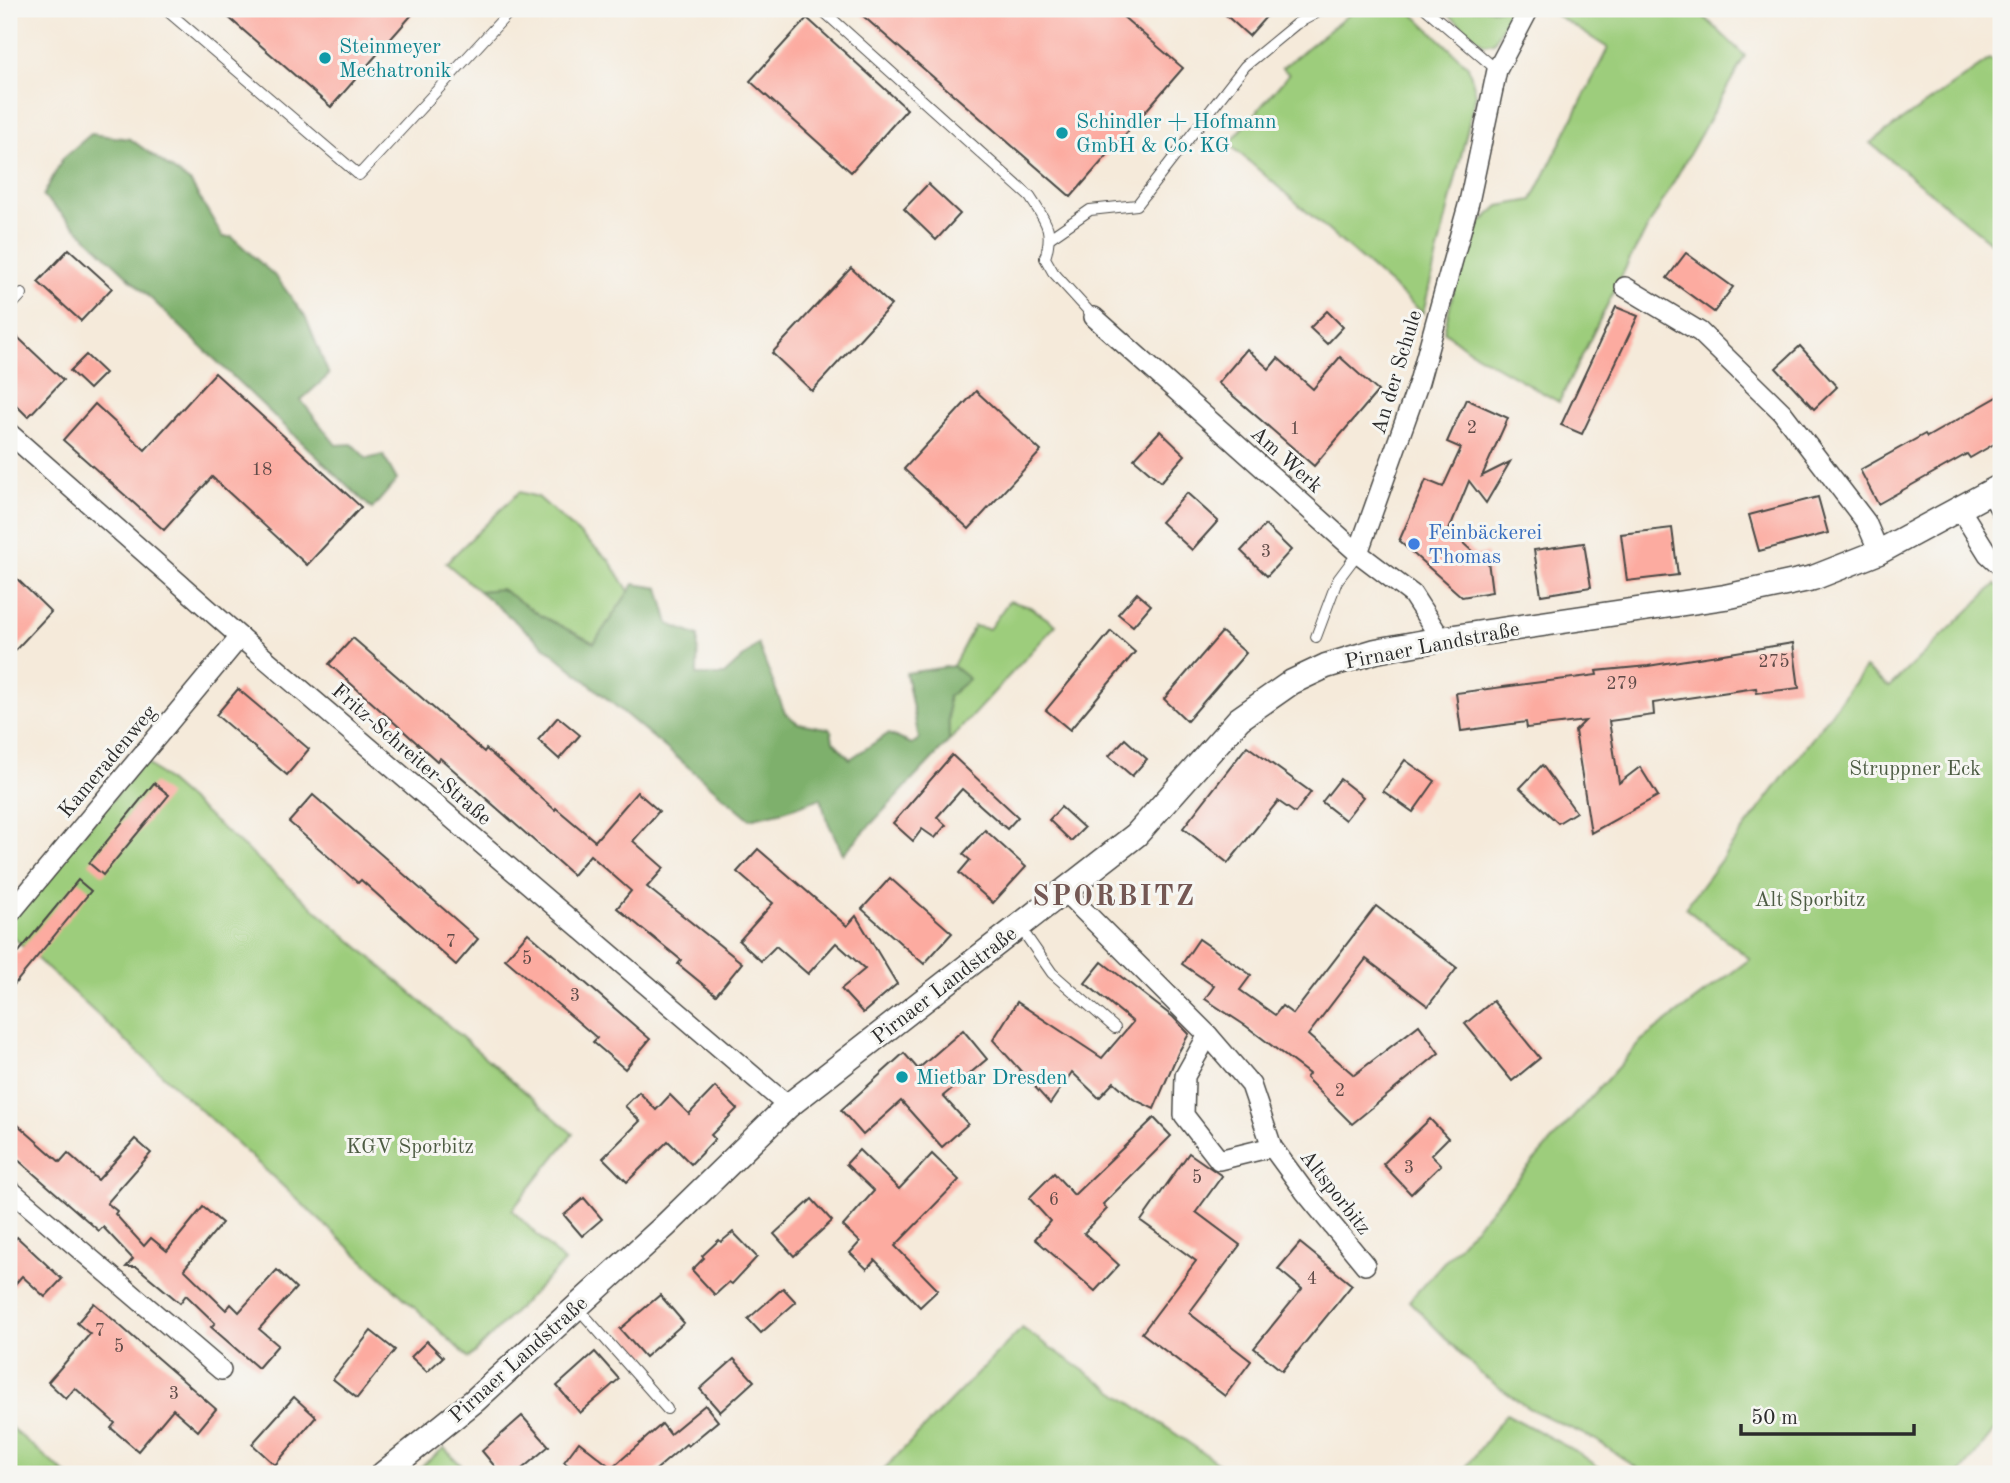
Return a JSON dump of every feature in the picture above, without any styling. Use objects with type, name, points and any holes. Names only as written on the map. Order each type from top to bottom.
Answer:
[{"type":"street","points":[[1497,70],[1528,9]]},
{"type":"street","name":"An der Schule","points":[[1358,553],[1419,382],[1469,202],[1497,70]]},
{"type":"street","points":[[1626,287],[1700,332],[1782,412],[1866,522],[1879,552]]},
{"type":"street","name":"Am Werk","points":[[1094,317],[1358,553],[1412,593],[1441,639]]},
{"type":"street","name":"Fritz-Schreiter-Straße","points":[[9,433],[240,637],[788,1106]]},
{"type":"street","name":"Pirnaer Landstraße","points":[[383,1474],[474,1401],[578,1307],[788,1106],[1136,835],[1239,719],[1292,682],[1326,666],[1376,651],[1725,597],[1813,578],[1879,552],[1960,509],[1998,496]]},
{"type":"street","points":[[1960,509],[1988,555],[2001,566]]},
{"type":"street","name":"Kameradenweg","points":[[9,915],[240,637]]},
{"type":"street","name":"Altsporbitz","points":[[1064,891],[1208,1035],[1251,1085],[1272,1147],[1365,1265]]},
{"type":"street","name":"Altsporbitz","points":[[1208,1035],[1185,1076],[1184,1115],[1219,1160],[1272,1147]]},
{"type":"street","points":[[9,1189],[222,1370]]},
{"type":"lane","points":[[165,9],[359,175],[512,9]]},
{"type":"lane","points":[[821,9],[1030,197],[1043,216],[1051,237],[1045,258],[1053,272],[1094,317]]},
{"type":"lane","points":[[1051,237],[1090,210],[1137,205],[1245,66],[1296,24],[1324,9]]},
{"type":"lane","points":[[1426,9],[1497,70]]},
{"type":"lane","points":[[9,308],[22,294]]},
{"type":"lane","points":[[1316,637],[1337,581],[1358,553]]},
{"type":"lane","points":[[1019,926],[1052,973],[1115,1028]]},
{"type":"lane","points":[[578,1307],[667,1409]]},
{"type":"green space","points":[[1356,9],[1408,9],[1468,66],[1476,94],[1423,313],[1229,144],[1289,74],[1282,68]]},
{"type":"green space","points":[[1442,9],[1511,9],[1494,42],[1484,44]]},
{"type":"green space","points":[[1547,9],[1696,9],[1745,56],[1630,259],[1559,402],[1467,349],[1444,331],[1467,235],[1499,206],[1532,200],[1608,48]]},
{"type":"green space","points":[[1990,59],[2001,64],[2001,257],[1993,244],[1870,143]]},
{"type":"green space","points":[[91,134],[130,139],[191,183],[223,237],[232,237],[277,278],[306,318],[329,375],[301,400],[336,445],[352,444],[367,459],[383,455],[397,480],[372,509],[43,196],[63,158]]},
{"type":"green space","points":[[519,492],[538,497],[609,560],[629,591],[594,643],[541,616],[501,589],[479,591],[446,563]]},
{"type":"green space","points":[[634,584],[659,588],[669,624],[698,636],[697,675],[724,675],[758,644],[785,713],[798,723],[831,729],[833,741],[850,759],[888,734],[912,744],[919,739],[906,673],[953,666],[969,679],[948,697],[949,741],[843,854],[826,818],[821,798],[750,819],[479,591],[501,589],[541,616],[594,643]]},
{"type":"green space","points":[[1996,584],[2001,588],[2001,1422],[1960,1474],[1646,1474],[1596,1440],[1528,1408],[1482,1375],[1409,1301],[1642,1040],[1750,959],[1685,908],[1865,668],[1889,687]]},
{"type":"green space","points":[[1009,601],[1030,607],[1056,625],[949,741],[948,696],[968,679],[953,666],[974,626],[989,629]]},
{"type":"green space","name":"KGV Sporbitz","points":[[145,761],[573,1134],[512,1210],[564,1262],[469,1358],[9,933],[9,921]]},
{"type":"green space","points":[[1022,1328],[1234,1474],[879,1474]]},
{"type":"green space","points":[[1506,1414],[1579,1453],[1608,1474],[1461,1474]]},
{"type":"green space","points":[[9,1426],[66,1474],[9,1474]]},
{"type":"green space","points":[[444,1448],[470,1474],[412,1474]]},
{"type":"building","name":"Steinmeyer Mechatronik","points":[[219,9],[417,9],[331,107]]},
{"type":"building","name":"Schindler + Hofmann GmbH & Co. KG","points":[[855,9],[1114,9],[1183,68],[1071,197]]},
{"type":"building","points":[[1219,9],[1273,9],[1249,36]]},
{"type":"building","points":[[807,18],[907,109],[851,172],[750,81]]},
{"type":"building","points":[[928,184],[960,214],[936,240],[904,209]]},
{"type":"building","points":[[69,249],[112,288],[81,321],[38,282]]},
{"type":"building","points":[[1686,253],[1733,287],[1714,312],[1667,278]]},
{"type":"building","points":[[851,268],[891,305],[812,391],[772,353]]},
{"type":"building","points":[[1616,307],[1638,316],[1582,434],[1561,425]]},
{"type":"building","points":[[1327,311],[1343,327],[1327,344],[1310,328]]},
{"type":"building","points":[[9,329],[63,380],[28,417],[9,398]]},
{"type":"building","points":[[1800,346],[1837,387],[1814,409],[1776,368]]},
{"type":"building","points":[[1247,349],[1269,369],[1278,358],[1313,389],[1340,357],[1378,391],[1314,466],[1218,383]]},
{"type":"building","points":[[86,355],[105,373],[89,389],[70,371]]},
{"type":"building","points":[[215,373],[361,507],[307,565],[212,477],[164,530],[63,440],[95,404],[145,450]]},
{"type":"building","points":[[976,391],[1041,451],[969,529],[904,469]]},
{"type":"building","points":[[2001,395],[2001,440],[1970,458],[1967,454],[1878,504],[1860,470],[1925,434],[1927,437]]},
{"type":"building","points":[[1466,399],[1508,418],[1482,476],[1510,462],[1486,503],[1469,481],[1449,530],[1476,555],[1487,553],[1492,592],[1462,597],[1399,541],[1426,480],[1443,487],[1461,448],[1447,442]]},
{"type":"building","points":[[1160,431],[1185,455],[1161,482],[1134,459]]},
{"type":"building","points":[[1187,493],[1218,521],[1192,550],[1161,522]]},
{"type":"building","points":[[1818,497],[1828,533],[1759,551],[1749,515]]},
{"type":"building","points":[[1265,525],[1291,550],[1267,576],[1241,551]]},
{"type":"building","points":[[1672,528],[1678,575],[1627,581],[1621,534]]},
{"type":"building","points":[[1584,543],[1591,587],[1541,595],[1534,550]]},
{"type":"building","points":[[9,571],[51,612],[9,657]]},
{"type":"building","points":[[1137,593],[1151,605],[1133,626],[1118,614]]},
{"type":"building","points":[[1111,631],[1135,652],[1070,730],[1046,710]]},
{"type":"building","points":[[1222,632],[1246,653],[1187,721],[1164,699]]},
{"type":"building","points":[[353,638],[484,752],[486,749],[555,810],[556,808],[595,841],[637,792],[659,811],[633,841],[664,868],[647,887],[742,963],[716,995],[678,964],[681,960],[617,908],[631,891],[590,855],[573,875],[440,758],[437,761],[329,664]]},
{"type":"building","points":[[1793,643],[1799,688],[1757,693],[1756,688],[1653,703],[1654,715],[1609,721],[1619,783],[1640,767],[1658,796],[1591,833],[1575,731],[1585,721],[1527,728],[1526,722],[1461,731],[1456,693],[1597,675],[1596,671],[1648,666]]},
{"type":"building","points":[[238,689],[309,749],[287,775],[216,715]]},
{"type":"building","points":[[558,717],[580,735],[559,759],[538,740]]},
{"type":"building","points":[[1125,739],[1147,759],[1132,776],[1109,756]]},
{"type":"building","points":[[1247,746],[1311,792],[1295,813],[1278,801],[1228,863],[1183,828]]},
{"type":"building","points":[[952,755],[1018,817],[1007,829],[962,789],[937,817],[946,825],[935,838],[922,829],[913,841],[893,823]]},
{"type":"building","points":[[1405,760],[1435,781],[1413,812],[1383,791]]},
{"type":"building","points":[[1542,765],[1576,812],[1558,823],[1520,788]]},
{"type":"building","points":[[1340,779],[1363,797],[1345,820],[1322,802]]},
{"type":"building","points":[[154,783],[169,795],[103,875],[89,863]]},
{"type":"building","points":[[313,795],[478,939],[456,965],[361,880],[358,883],[289,822]]},
{"type":"building","points":[[1061,807],[1084,828],[1071,841],[1049,820]]},
{"type":"building","points":[[985,830],[1026,867],[993,903],[959,873],[970,860],[963,854]]},
{"type":"building","points":[[758,849],[847,926],[856,916],[897,984],[863,1013],[841,989],[865,969],[836,943],[808,974],[776,946],[761,961],[739,941],[773,903],[737,872]]},
{"type":"building","points":[[890,878],[952,933],[924,964],[862,909]]},
{"type":"building","points":[[78,880],[91,891],[9,991],[9,945],[18,953]]},
{"type":"building","points":[[1376,906],[1457,968],[1428,1006],[1366,959],[1308,1035],[1354,1075],[1419,1025],[1439,1053],[1352,1124],[1306,1078],[1309,1074],[1205,999],[1214,986],[1182,964],[1199,939],[1251,975],[1240,990],[1275,1015],[1282,1006],[1293,1014]]},
{"type":"building","points":[[528,933],[650,1039],[625,1069],[593,1042],[597,1038],[505,959]]},
{"type":"building","points":[[1102,962],[1173,1017],[1189,1034],[1154,1109],[1133,1099],[1114,1082],[1099,1098],[1072,1072],[1050,1104],[993,1040],[1017,1002],[1102,1058],[1133,1022],[1085,983]]},
{"type":"building","points":[[1493,1001],[1540,1058],[1512,1081],[1465,1024]]},
{"type":"building","name":"Mietbar Dresden","points":[[963,1030],[987,1059],[943,1096],[968,1124],[942,1147],[901,1101],[863,1135],[841,1110],[904,1053],[918,1069]]},
{"type":"building","points":[[715,1087],[737,1109],[711,1135],[715,1139],[691,1164],[668,1141],[627,1182],[603,1158],[640,1121],[625,1106],[639,1092],[656,1110],[670,1095],[689,1114]]},
{"type":"building","points":[[9,1117],[60,1162],[68,1153],[98,1180],[135,1139],[151,1153],[107,1203],[117,1211],[115,1214],[144,1246],[151,1238],[167,1251],[203,1207],[222,1223],[184,1269],[226,1310],[231,1304],[239,1312],[277,1270],[296,1288],[259,1329],[278,1345],[258,1368],[211,1327],[215,1323],[186,1295],[180,1303],[137,1267],[126,1267],[133,1259],[103,1227],[99,1231],[9,1152]]},
{"type":"building","points":[[1154,1118],[1171,1136],[1103,1204],[1107,1209],[1084,1233],[1119,1265],[1095,1291],[1035,1239],[1050,1221],[1029,1198],[1054,1173],[1074,1195]]},
{"type":"building","points":[[1430,1119],[1448,1138],[1431,1155],[1441,1165],[1411,1194],[1383,1164]]},
{"type":"building","points":[[859,1150],[899,1189],[932,1154],[959,1180],[895,1246],[938,1290],[920,1307],[875,1260],[867,1269],[850,1253],[860,1242],[843,1226],[874,1191],[846,1164]]},
{"type":"building","points":[[1189,1153],[1222,1176],[1196,1212],[1240,1245],[1189,1313],[1251,1361],[1225,1396],[1142,1333],[1196,1261],[1141,1221]]},
{"type":"building","points":[[584,1198],[602,1219],[582,1236],[564,1215]]},
{"type":"building","points":[[812,1199],[832,1221],[794,1256],[774,1234]]},
{"type":"building","points":[[733,1232],[757,1257],[732,1284],[729,1282],[715,1295],[692,1270],[719,1240],[721,1242]]},
{"type":"building","points":[[17,1237],[62,1279],[45,1297],[22,1276],[9,1291],[9,1246]]},
{"type":"building","points":[[1300,1243],[1352,1285],[1282,1371],[1254,1348],[1302,1289],[1278,1269]]},
{"type":"building","points":[[783,1288],[796,1302],[761,1333],[748,1319]]},
{"type":"building","points":[[660,1295],[684,1323],[645,1357],[620,1329]]},
{"type":"building","points":[[94,1303],[216,1409],[198,1431],[173,1409],[138,1451],[111,1428],[115,1423],[75,1388],[66,1399],[48,1382],[90,1334],[77,1323]]},
{"type":"building","points":[[371,1331],[395,1350],[357,1398],[333,1379]]},
{"type":"building","points":[[427,1341],[443,1357],[427,1372],[411,1357]]},
{"type":"building","points":[[595,1352],[619,1379],[580,1413],[557,1386]]},
{"type":"building","points":[[734,1359],[754,1381],[720,1412],[700,1389]]},
{"type":"building","points":[[294,1397],[316,1417],[275,1465],[252,1444]]},
{"type":"building","points":[[705,1405],[718,1421],[651,1474],[579,1474],[564,1462],[579,1442],[612,1468],[662,1424],[670,1434]]},
{"type":"building","points":[[522,1416],[549,1446],[516,1474],[501,1474],[482,1451]]},
{"type":"place","name":"Steinmeyer Mechatronik","points":[[325,58]]},
{"type":"place","name":"Schindler + Hofmann GmbH & Co. KG","points":[[1062,133]]},
{"type":"place","name":"Feinbäckerei Thomas","points":[[1414,544]]},
{"type":"place","name":"Mietbar Dresden","points":[[902,1077]]},
{"type":"district","name":"SPORBITZ","points":[[1114,895]]},
{"type":"park label","name":"Struppner Eck","points":[[1915,768]]},
{"type":"park label","name":"Alt Sporbitz","points":[[1810,899]]}]
